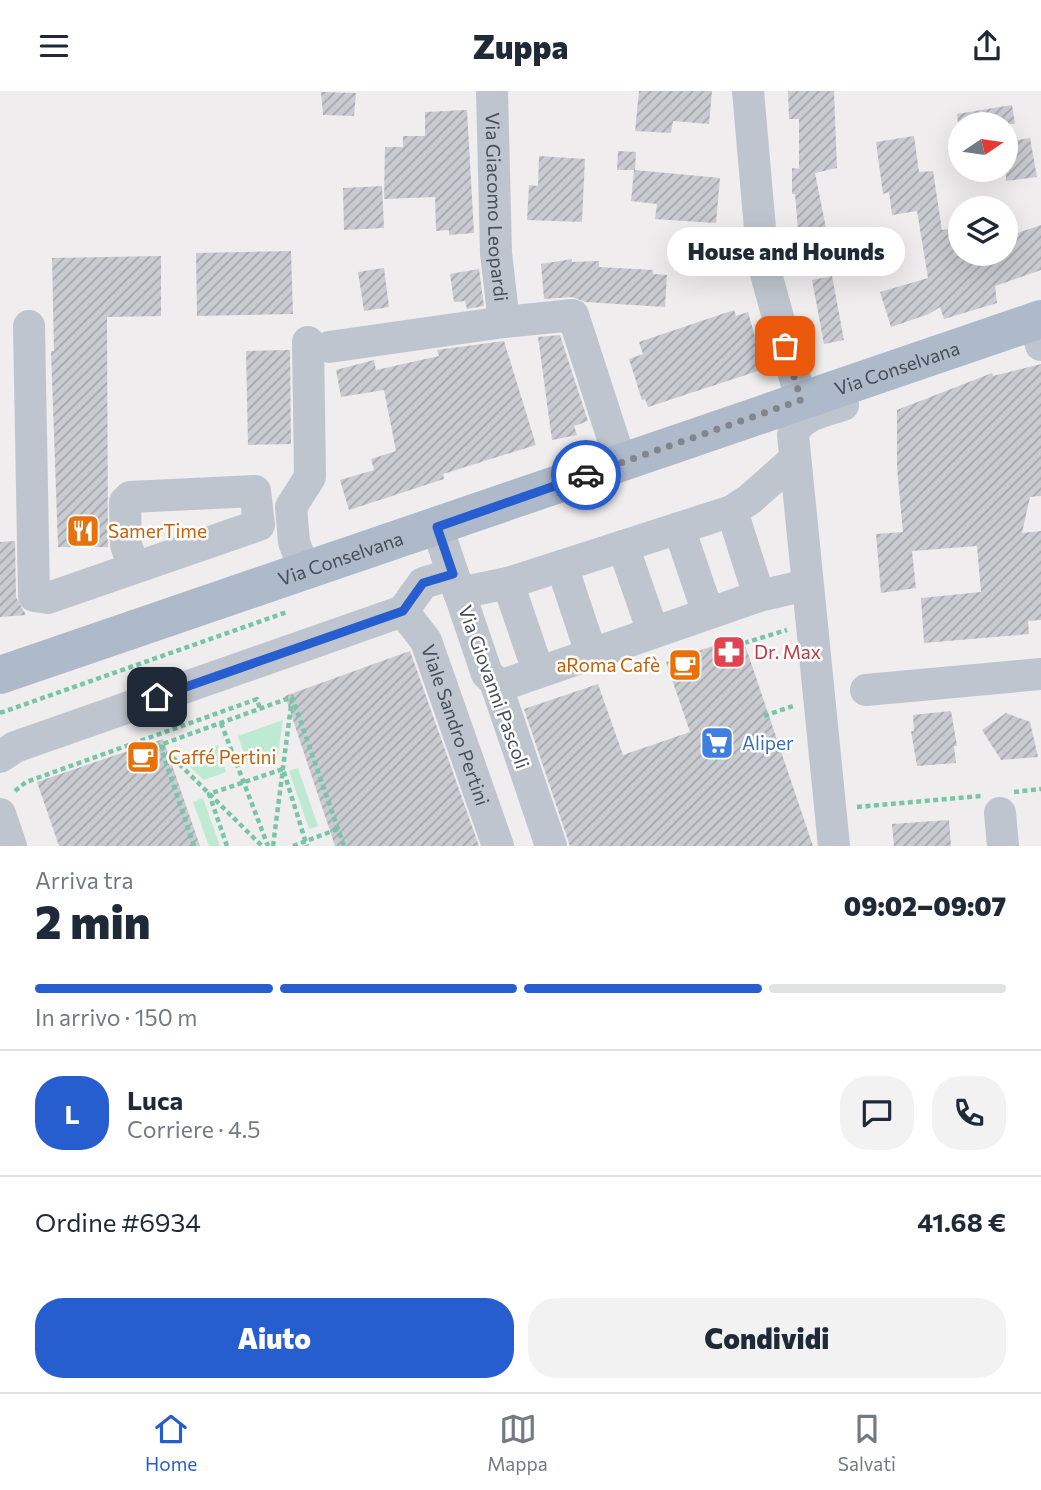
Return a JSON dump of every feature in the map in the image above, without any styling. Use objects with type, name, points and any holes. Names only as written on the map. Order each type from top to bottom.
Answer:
[{"type":"main road","name":"Via Conselvana","points":[[0,675],[302,590],[437,527],[801,400],[1039,329]]},
{"type":"street","name":"Via Giacomo Leopardi","points":[[492,91],[496,253],[504,322]]},
{"type":"street","points":[[748,91],[762,263],[801,400]]},
{"type":"street","name":"Via Giacomo Leopardi","points":[[291,507],[310,477],[319,345],[573,315],[621,463]]},
{"type":"street","points":[[29,327],[34,596],[48,598],[259,525],[255,491],[130,497],[125,502],[126,545],[134,567]]},
{"type":"street","points":[[834,846],[794,460],[796,426],[806,418],[856,400],[870,378]]},
{"type":"street","points":[[0,757],[15,747],[403,611],[423,583],[477,586],[562,566],[741,505],[794,460]]},
{"type":"street","points":[[741,505],[768,587]]},
{"type":"street","points":[[259,512],[291,507],[302,590]]},
{"type":"street","name":"Via Giovanni Pascoli","points":[[437,527],[477,586],[487,674],[517,674],[551,846]]},
{"type":"street","points":[[679,528],[708,613]]},
{"type":"street","points":[[623,546],[653,632]]},
{"type":"street","points":[[562,566],[592,653]]},
{"type":"street","points":[[477,586],[517,674],[592,653],[708,613],[768,587],[807,585]]},
{"type":"street","name":"Viale Sandro Pertini","points":[[403,611],[426,641],[498,846]]},
{"type":"street","points":[[866,691],[1041,674]]},
{"type":"street","points":[[998,801],[1003,846]]},
{"type":"street","points":[[8,803],[11,846]]},
{"type":"path","points":[[0,713],[302,590]]},
{"type":"path","points":[[744,643],[797,627]]},
{"type":"path","points":[[160,745],[292,698]]},
{"type":"path","points":[[270,846],[292,698]]},
{"type":"path","points":[[292,698],[344,846]]},
{"type":"path","points":[[8,803],[26,782],[257,699],[260,709]]},
{"type":"path","points":[[764,716],[807,702]]},
{"type":"path","points":[[221,723],[270,846]]},
{"type":"path","points":[[181,725],[185,736]]},
{"type":"path","points":[[160,745],[262,846]]},
{"type":"path","points":[[160,745],[194,846]]},
{"type":"path","points":[[209,794],[283,769]]},
{"type":"path","points":[[283,769],[307,843]]},
{"type":"path","points":[[853,807],[998,801],[1041,789]]},
{"type":"path","points":[[209,794],[227,846]]},
{"type":"path","points":[[293,846],[307,843],[338,829]]},
{"type":"green space","points":[[283,720],[278,754],[248,765],[238,736]]},
{"type":"green space","points":[[218,745],[226,772],[204,780],[180,758]]},
{"type":"green space","points":[[298,768],[318,826],[309,829],[289,771]]},
{"type":"green space","points":[[203,798],[220,846],[209,846],[193,802]]},
{"type":"building","points":[[639,91],[712,91],[709,124],[673,121],[671,133],[635,131]]},
{"type":"building","points":[[788,91],[834,91],[837,168],[815,173],[829,243],[799,243],[795,194],[792,194],[792,168],[799,169],[799,119],[789,119]]},
{"type":"building","points":[[321,92],[356,93],[354,116],[323,115]]},
{"type":"building","points":[[1012,105],[1013,112],[969,112]]},
{"type":"building","points":[[467,110],[474,233],[449,235],[449,230],[436,231],[435,197],[384,199],[385,147],[403,147],[403,136],[425,136],[425,112]]},
{"type":"building","points":[[914,136],[919,172],[933,171],[942,230],[948,229],[948,266],[1018,266],[1018,233],[1041,225],[1041,270],[995,286],[997,303],[944,319],[940,307],[929,314],[891,327],[880,292],[928,278],[917,211],[892,215],[889,192],[883,194],[876,142]]},
{"type":"building","points":[[1030,138],[1037,177],[1018,179],[1018,140]]},
{"type":"building","points":[[618,151],[636,152],[635,170],[720,178],[716,223],[655,219],[657,204],[631,201],[634,170],[617,170]]},
{"type":"building","points":[[539,156],[585,159],[582,222],[527,220],[529,185],[538,186]]},
{"type":"building","points":[[382,186],[384,228],[344,230],[343,188]]},
{"type":"building","points":[[291,251],[293,314],[197,316],[196,253]]},
{"type":"building","points":[[161,256],[161,316],[107,317],[108,547],[58,547],[51,351],[54,351],[52,258]]},
{"type":"building","points":[[572,259],[572,262],[599,261],[599,267],[653,270],[653,274],[667,275],[665,307],[586,302],[572,297],[544,299],[541,264]]},
{"type":"building","points":[[384,268],[389,307],[364,311],[358,272]]},
{"type":"building","points":[[479,269],[484,306],[467,309],[465,301],[454,302],[450,274]]},
{"type":"building","points":[[832,276],[844,340],[824,344],[812,280]]},
{"type":"building","points":[[734,310],[736,316],[748,312],[764,369],[648,407],[645,399],[642,400],[629,359],[643,354],[639,342]]},
{"type":"building","points":[[560,335],[588,421],[574,426],[577,435],[552,440],[538,337]]},
{"type":"building","points":[[504,341],[536,445],[443,474],[444,479],[349,510],[340,480],[374,470],[371,459],[396,451],[384,390],[341,397],[336,370],[374,360],[376,370],[439,356],[437,350]]},
{"type":"building","points":[[290,350],[291,444],[248,445],[246,351]]},
{"type":"building","points":[[1041,364],[1041,496],[1030,497],[1022,533],[1041,531],[1041,620],[1028,621],[1029,634],[924,643],[921,598],[981,592],[977,546],[912,551],[916,588],[881,593],[876,534],[903,532],[897,468],[897,410],[992,373],[993,376]]},
{"type":"building","points":[[15,541],[16,597],[26,615],[0,617],[0,542]]},
{"type":"building","name":"Aliper","points":[[742,636],[813,846],[570,846],[524,709],[598,684],[623,755],[690,732],[666,662]]},
{"type":"building","points":[[410,651],[479,846],[335,846],[285,696]]},
{"type":"building","points":[[951,711],[957,746],[954,746],[956,763],[917,766],[911,731],[914,731],[913,715]]},
{"type":"building","points":[[1006,713],[1030,722],[1038,757],[1001,760],[982,730]]},
{"type":"building","points":[[163,739],[200,846],[59,846],[37,782]]},
{"type":"building","points":[[949,820],[951,846],[894,846],[892,824]]},
{"type":"way so far","points":[[586,475],[801,400],[785,346]]},
{"type":"place","name":"House and Hounds","points":[[785,346]]},
{"type":"place","name":"SamerTime","points":[[83,531]]},
{"type":"place","name":"Dr. Max","points":[[729,652]]},
{"type":"place","name":"aRoma Cafè","points":[[685,665]]},
{"type":"place","name":"Aliper","points":[[717,743]]},
{"type":"place","name":"Caffé Pertini","points":[[143,757]]},
{"type":"route","points":[[157,697],[403,611],[423,583],[453,574],[437,527],[586,475]]}]
